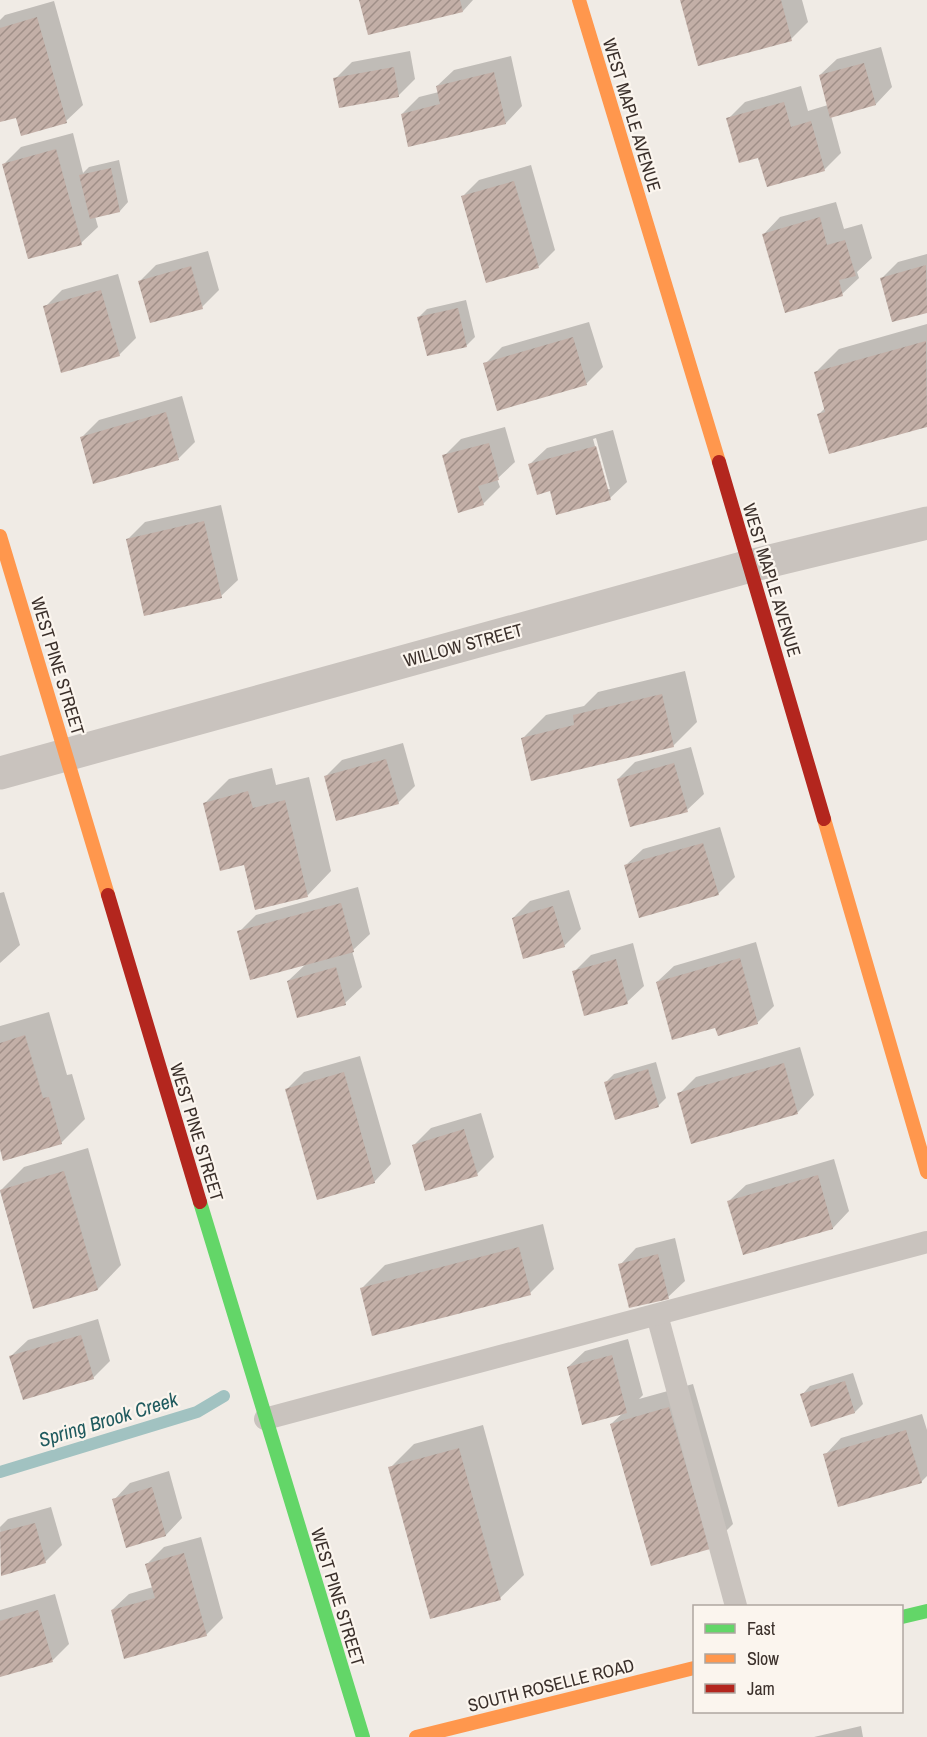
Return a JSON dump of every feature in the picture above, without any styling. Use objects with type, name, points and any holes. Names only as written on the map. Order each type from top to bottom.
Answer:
[{"type":"street","name":"WEST MAPLE AVENUE","points":[[579,0],[750,566],[927,1172]]},
{"type":"street","name":"WILLOW STREET","points":[[0,773],[750,566],[927,523]]},
{"type":"street","name":"WEST PINE STREET","points":[[0,536],[265,1419],[363,1737]]},
{"type":"street","points":[[903,1617],[927,1611]]},
{"type":"street","name":"SOUTH ROSELLE ROAD","points":[[416,1737],[693,1668]]},
{"type":"lane","points":[[265,1419],[927,1242]]},
{"type":"lane","points":[[657,1315],[736,1605]]},
{"type":"building","points":[[359,0],[460,0],[463,12],[368,35]]},
{"type":"building","points":[[680,0],[781,0],[792,41],[698,66]]},
{"type":"building","points":[[37,17],[67,123],[21,136],[16,118],[0,122],[0,28]]},
{"type":"building","points":[[864,63],[876,105],[830,118],[819,75]]},
{"type":"building","points":[[394,67],[399,97],[339,108],[333,78]]},
{"type":"building","points":[[494,72],[506,124],[408,147],[401,114],[440,104],[436,86]]},
{"type":"building","points":[[784,102],[791,127],[811,121],[825,171],[767,187],[758,158],[739,163],[726,118]]},
{"type":"building","points":[[56,149],[82,245],[28,259],[2,164]]},
{"type":"building","points":[[111,168],[120,212],[90,219],[79,175]]},
{"type":"building","points":[[514,181],[539,268],[486,283],[461,196]]},
{"type":"building","points":[[820,217],[827,245],[845,240],[856,276],[839,280],[843,296],[785,313],[762,234]]},
{"type":"building","points":[[926,265],[927,313],[892,322],[880,278]]},
{"type":"building","points":[[191,266],[203,309],[150,323],[138,281]]},
{"type":"building","points":[[101,290],[120,356],[61,373],[43,306]]},
{"type":"building","points":[[458,308],[467,347],[427,356],[417,317]]},
{"type":"building","points":[[573,337],[587,385],[497,411],[483,363]]},
{"type":"building","points":[[926,341],[927,427],[829,454],[817,414],[825,412],[814,372]]},
{"type":"building","points":[[166,412],[179,460],[93,484],[80,437]]},
{"type":"building","points":[[489,443],[499,480],[478,486],[484,505],[458,513],[442,455]]},
{"type":"building","points":[[596,446],[611,500],[556,515],[550,491],[537,495],[528,464]]},
{"type":"building","points":[[204,521],[222,598],[144,616],[126,539]]},
{"type":"building","points":[[662,694],[674,747],[531,781],[521,738],[574,725],[573,715]]},
{"type":"building","points":[[386,759],[399,804],[336,821],[324,776]]},
{"type":"building","points":[[674,763],[688,812],[630,827],[617,779]]},
{"type":"building","points":[[248,791],[253,808],[285,800],[308,897],[255,910],[244,865],[220,871],[203,803]]},
{"type":"building","points":[[703,843],[719,895],[639,918],[624,865]]},
{"type":"building","points":[[341,903],[354,952],[250,980],[237,931]]},
{"type":"building","points":[[553,906],[565,947],[523,959],[512,918]]},
{"type":"building","points":[[740,958],[758,1024],[718,1036],[715,1028],[672,1040],[656,982]]},
{"type":"building","points":[[616,959],[628,1004],[584,1016],[572,971]]},
{"type":"building","points":[[336,967],[346,1005],[297,1018],[287,981]]},
{"type":"building","points":[[25,1035],[43,1098],[49,1097],[62,1144],[3,1161],[0,1149],[0,1043]]},
{"type":"building","points":[[784,1063],[798,1114],[691,1144],[677,1093]]},
{"type":"building","points":[[648,1069],[659,1107],[615,1120],[604,1082]]},
{"type":"building","points":[[344,1072],[375,1183],[317,1200],[285,1089]]},
{"type":"building","points":[[464,1129],[478,1176],[425,1191],[412,1145]]},
{"type":"building","points":[[64,1171],[98,1290],[33,1309],[0,1190]]},
{"type":"building","points":[[818,1175],[833,1229],[743,1255],[727,1201]]},
{"type":"building","points":[[519,1247],[531,1295],[372,1336],[360,1288]]},
{"type":"building","points":[[658,1254],[669,1299],[629,1308],[618,1264]]},
{"type":"building","points":[[81,1335],[94,1379],[23,1400],[9,1356]]},
{"type":"building","points":[[612,1355],[627,1413],[582,1425],[567,1367]]},
{"type":"building","points":[[845,1381],[855,1413],[811,1427],[800,1394]]},
{"type":"building","points":[[669,1407],[710,1549],[651,1566],[610,1424]]},
{"type":"building","points":[[906,1430],[922,1483],[838,1507],[823,1454]]},
{"type":"building","points":[[459,1448],[501,1600],[430,1619],[388,1467]]},
{"type":"building","points":[[152,1487],[166,1536],[126,1548],[112,1499]]},
{"type":"building","points":[[35,1523],[46,1563],[1,1576],[0,1532]]},
{"type":"building","points":[[184,1553],[207,1636],[124,1659],[111,1610],[155,1598],[145,1564]]},
{"type":"building","points":[[38,1610],[53,1662],[0,1677],[0,1621]]},
{"type":"waterway","name":"Spring Brook Creek","points":[[0,1472],[197,1412],[224,1396]]},
{"type":"traffic: fast","points":[[200,1202],[363,1737]]},
{"type":"traffic: fast","points":[[903,1617],[927,1611]]},
{"type":"traffic: slow","points":[[579,0],[719,462]]},
{"type":"traffic: slow","points":[[0,536],[108,895]]},
{"type":"traffic: slow","points":[[824,819],[927,1172]]},
{"type":"traffic: slow","points":[[416,1737],[693,1668]]},
{"type":"traffic: jam","points":[[719,462],[824,819]]},
{"type":"traffic: jam","points":[[108,895],[200,1202]]}]
